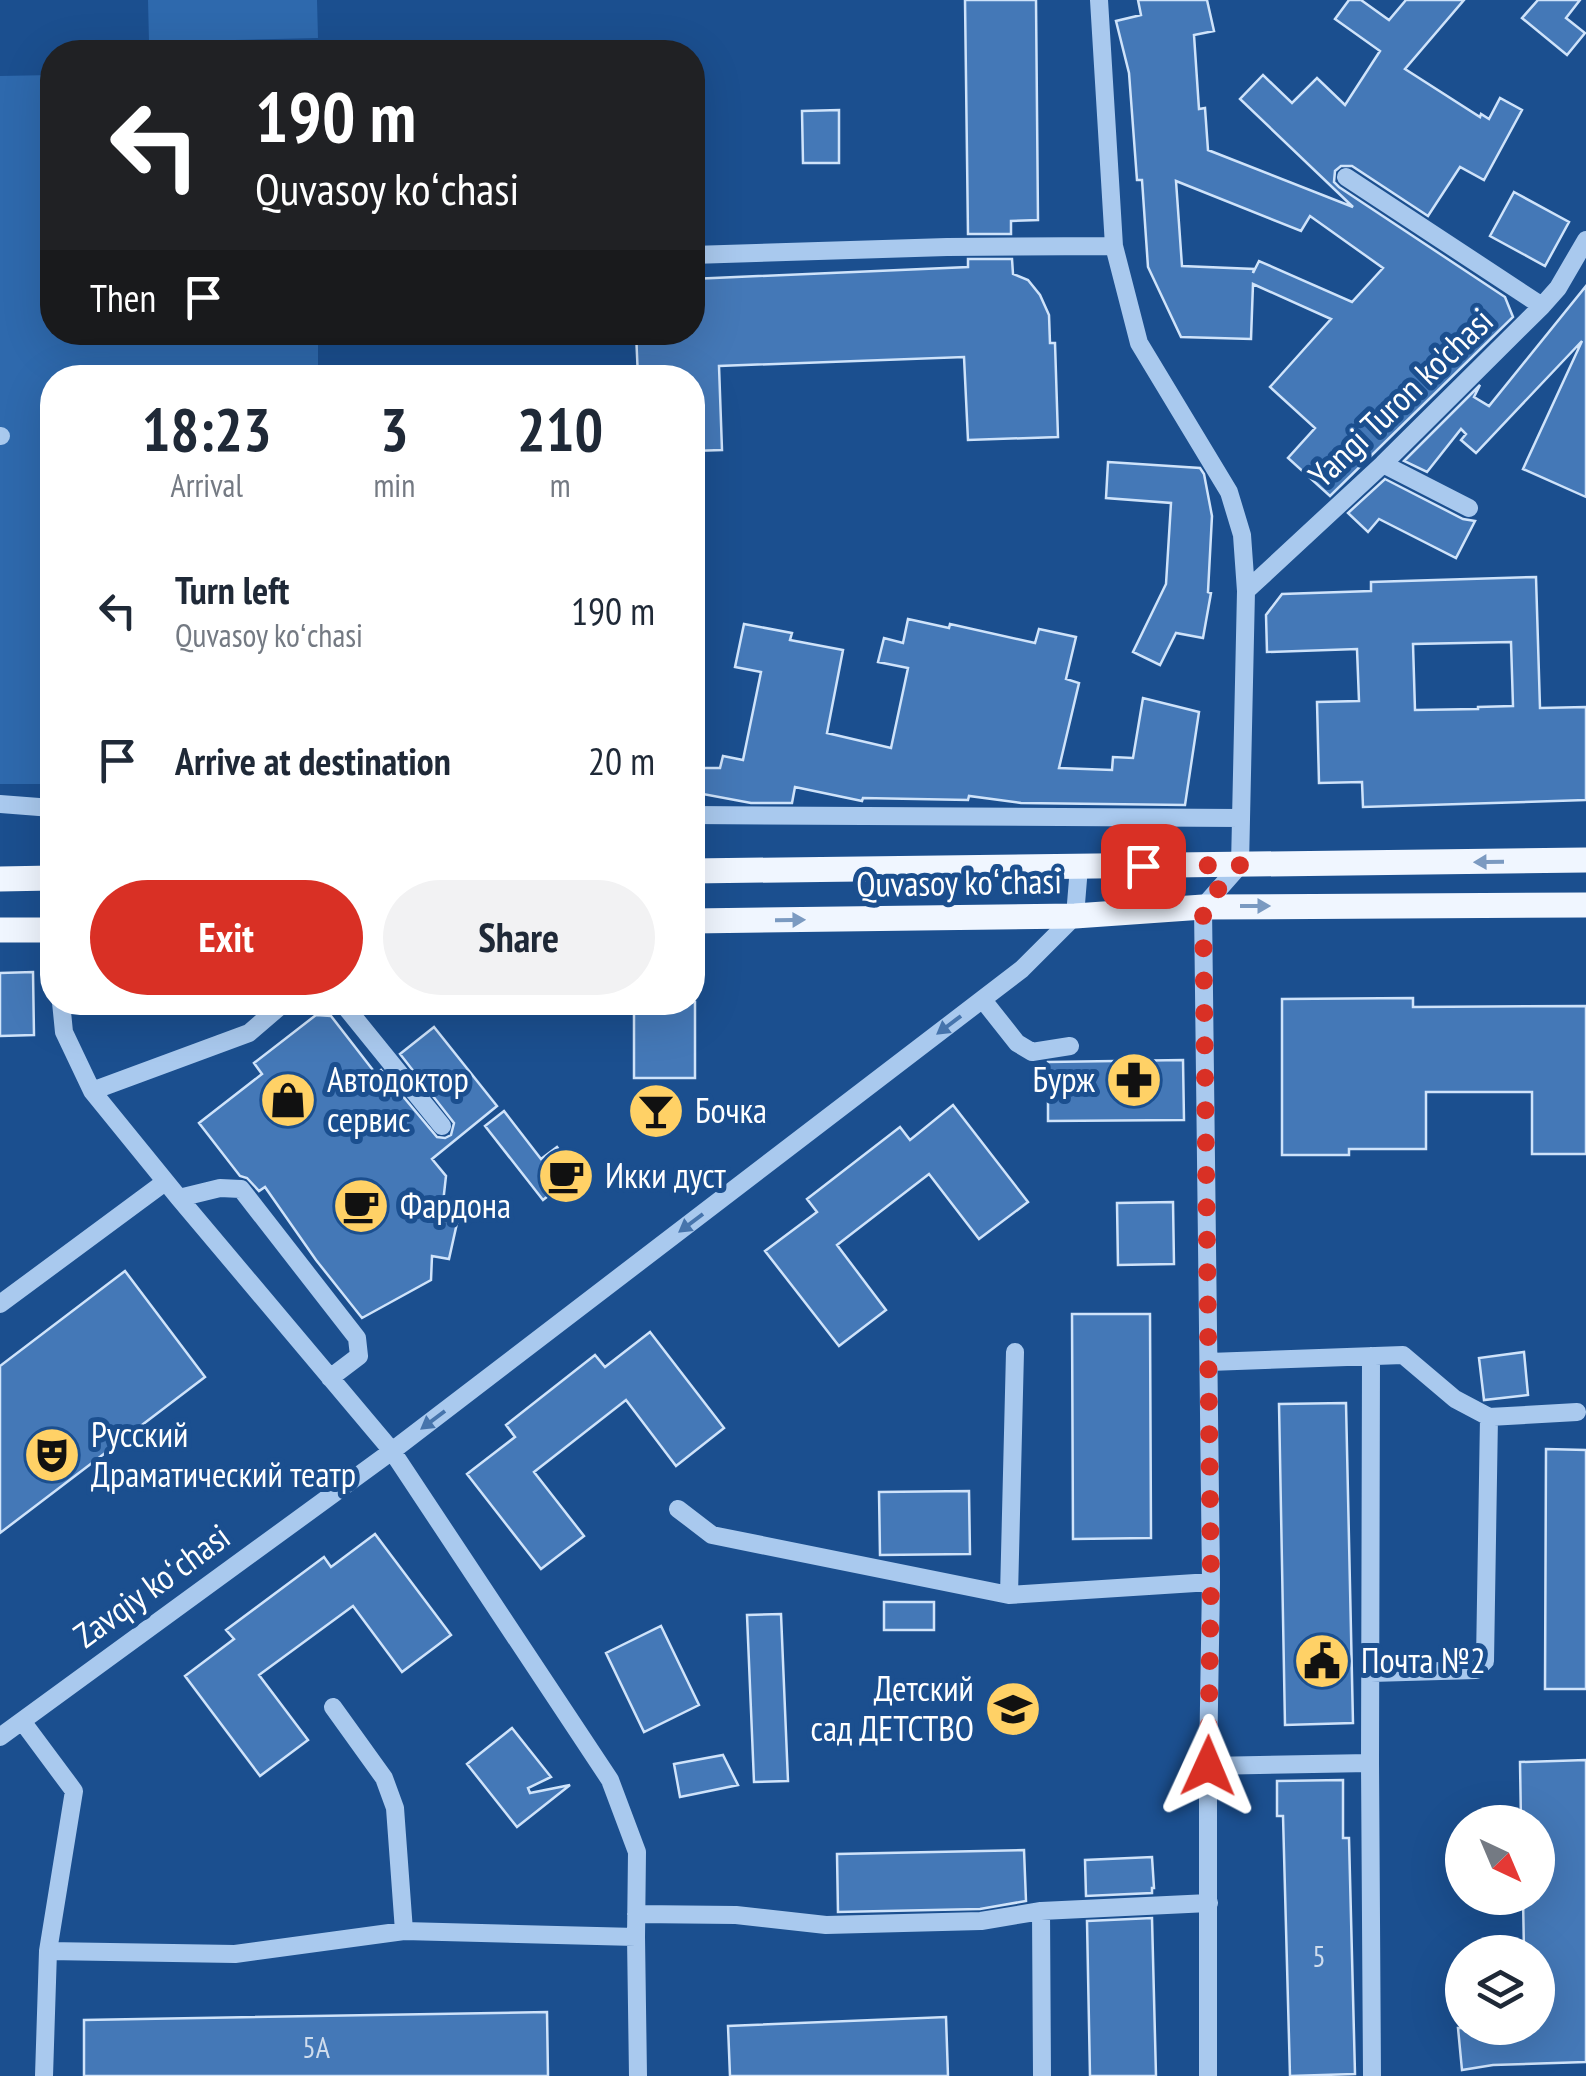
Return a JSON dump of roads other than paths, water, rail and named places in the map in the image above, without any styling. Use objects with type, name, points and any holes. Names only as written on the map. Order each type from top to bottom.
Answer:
[{"type":"main road","name":"Quvasoy koʻchasi","points":[[705,871],[1586,860]]},
{"type":"main road","points":[[0,879],[40,878]]},
{"type":"main road","name":"Quvasoy koʻchasi","points":[[705,921],[1075,916],[1203,906],[1586,905]]},
{"type":"main road","points":[[0,930],[40,930]]},
{"type":"street","points":[[1099,0],[1114,246],[1139,342],[1229,492],[1242,535],[1246,591],[1240,865],[1203,906],[1211,1582],[1208,2076]]},
{"type":"street","points":[[1346,177],[1542,306]]},
{"type":"street","name":"Yangi Turon ko'chasi","points":[[1246,591],[1542,306],[1558,288],[1586,240]]},
{"type":"street","points":[[705,255],[1114,246]]},
{"type":"street","points":[[1382,464],[1469,508]]},
{"type":"street","points":[[0,804],[40,807]]},
{"type":"street","points":[[705,815],[1241,818]]},
{"type":"street","points":[[1075,916],[1079,867]]},
{"type":"street","name":"Zavqiy koʻchasi","points":[[0,1737],[392,1451],[983,1000],[1022,970],[1075,916]]},
{"type":"street","points":[[983,1000],[1017,1043],[1032,1052],[1070,1046]]},
{"type":"street","points":[[62,1015],[64,1032],[92,1092],[392,1451],[610,1780],[637,1852],[638,2076]]},
{"type":"street","points":[[92,1092],[249,1033],[270,1015]]},
{"type":"street","points":[[352,1015],[442,1126]]},
{"type":"street","points":[[0,1304],[165,1182]]},
{"type":"street","points":[[178,1198],[220,1188],[241,1189],[357,1338],[359,1356],[330,1378]]},
{"type":"street","points":[[1009,1595],[1015,1352]]},
{"type":"street","points":[[1209,1362],[1404,1355],[1455,1399],[1489,1417],[1577,1412]]},
{"type":"street","points":[[1371,1356],[1372,2076]]},
{"type":"street","points":[[1371,1673],[1476,1670],[1484,1661],[1489,1417]]},
{"type":"street","points":[[678,1508],[712,1535],[1009,1595],[1211,1582]]},
{"type":"street","points":[[333,1707],[384,1778],[395,1808],[404,1931]]},
{"type":"street","points":[[22,1721],[74,1791],[48,1951],[44,2076]]},
{"type":"street","points":[[1208,1766],[1370,1763]]},
{"type":"street","points":[[636,1914],[736,1914],[826,1924],[981,1921],[1041,1911],[1209,1903]]},
{"type":"street","points":[[1041,1911],[1042,2076]]},
{"type":"street","points":[[48,1951],[235,1954],[404,1931],[636,1937]]},
{"type":"place","name":"Бурж","points":[[1134,1080]]},
{"type":"place","name":"Автодоктор сервис","points":[[288,1100]]},
{"type":"place","name":"Бочка","points":[[656,1111]]},
{"type":"place","name":"Икки дуст","points":[[566,1176]]},
{"type":"place","name":"Фардона","points":[[361,1206]]},
{"type":"place","name":"Русский Драматический театр","points":[[52,1455]]},
{"type":"place","name":"Почта №2","points":[[1322,1661]]},
{"type":"place","name":"Детский сад ДЕТСТВО","points":[[1013,1709]]}]
